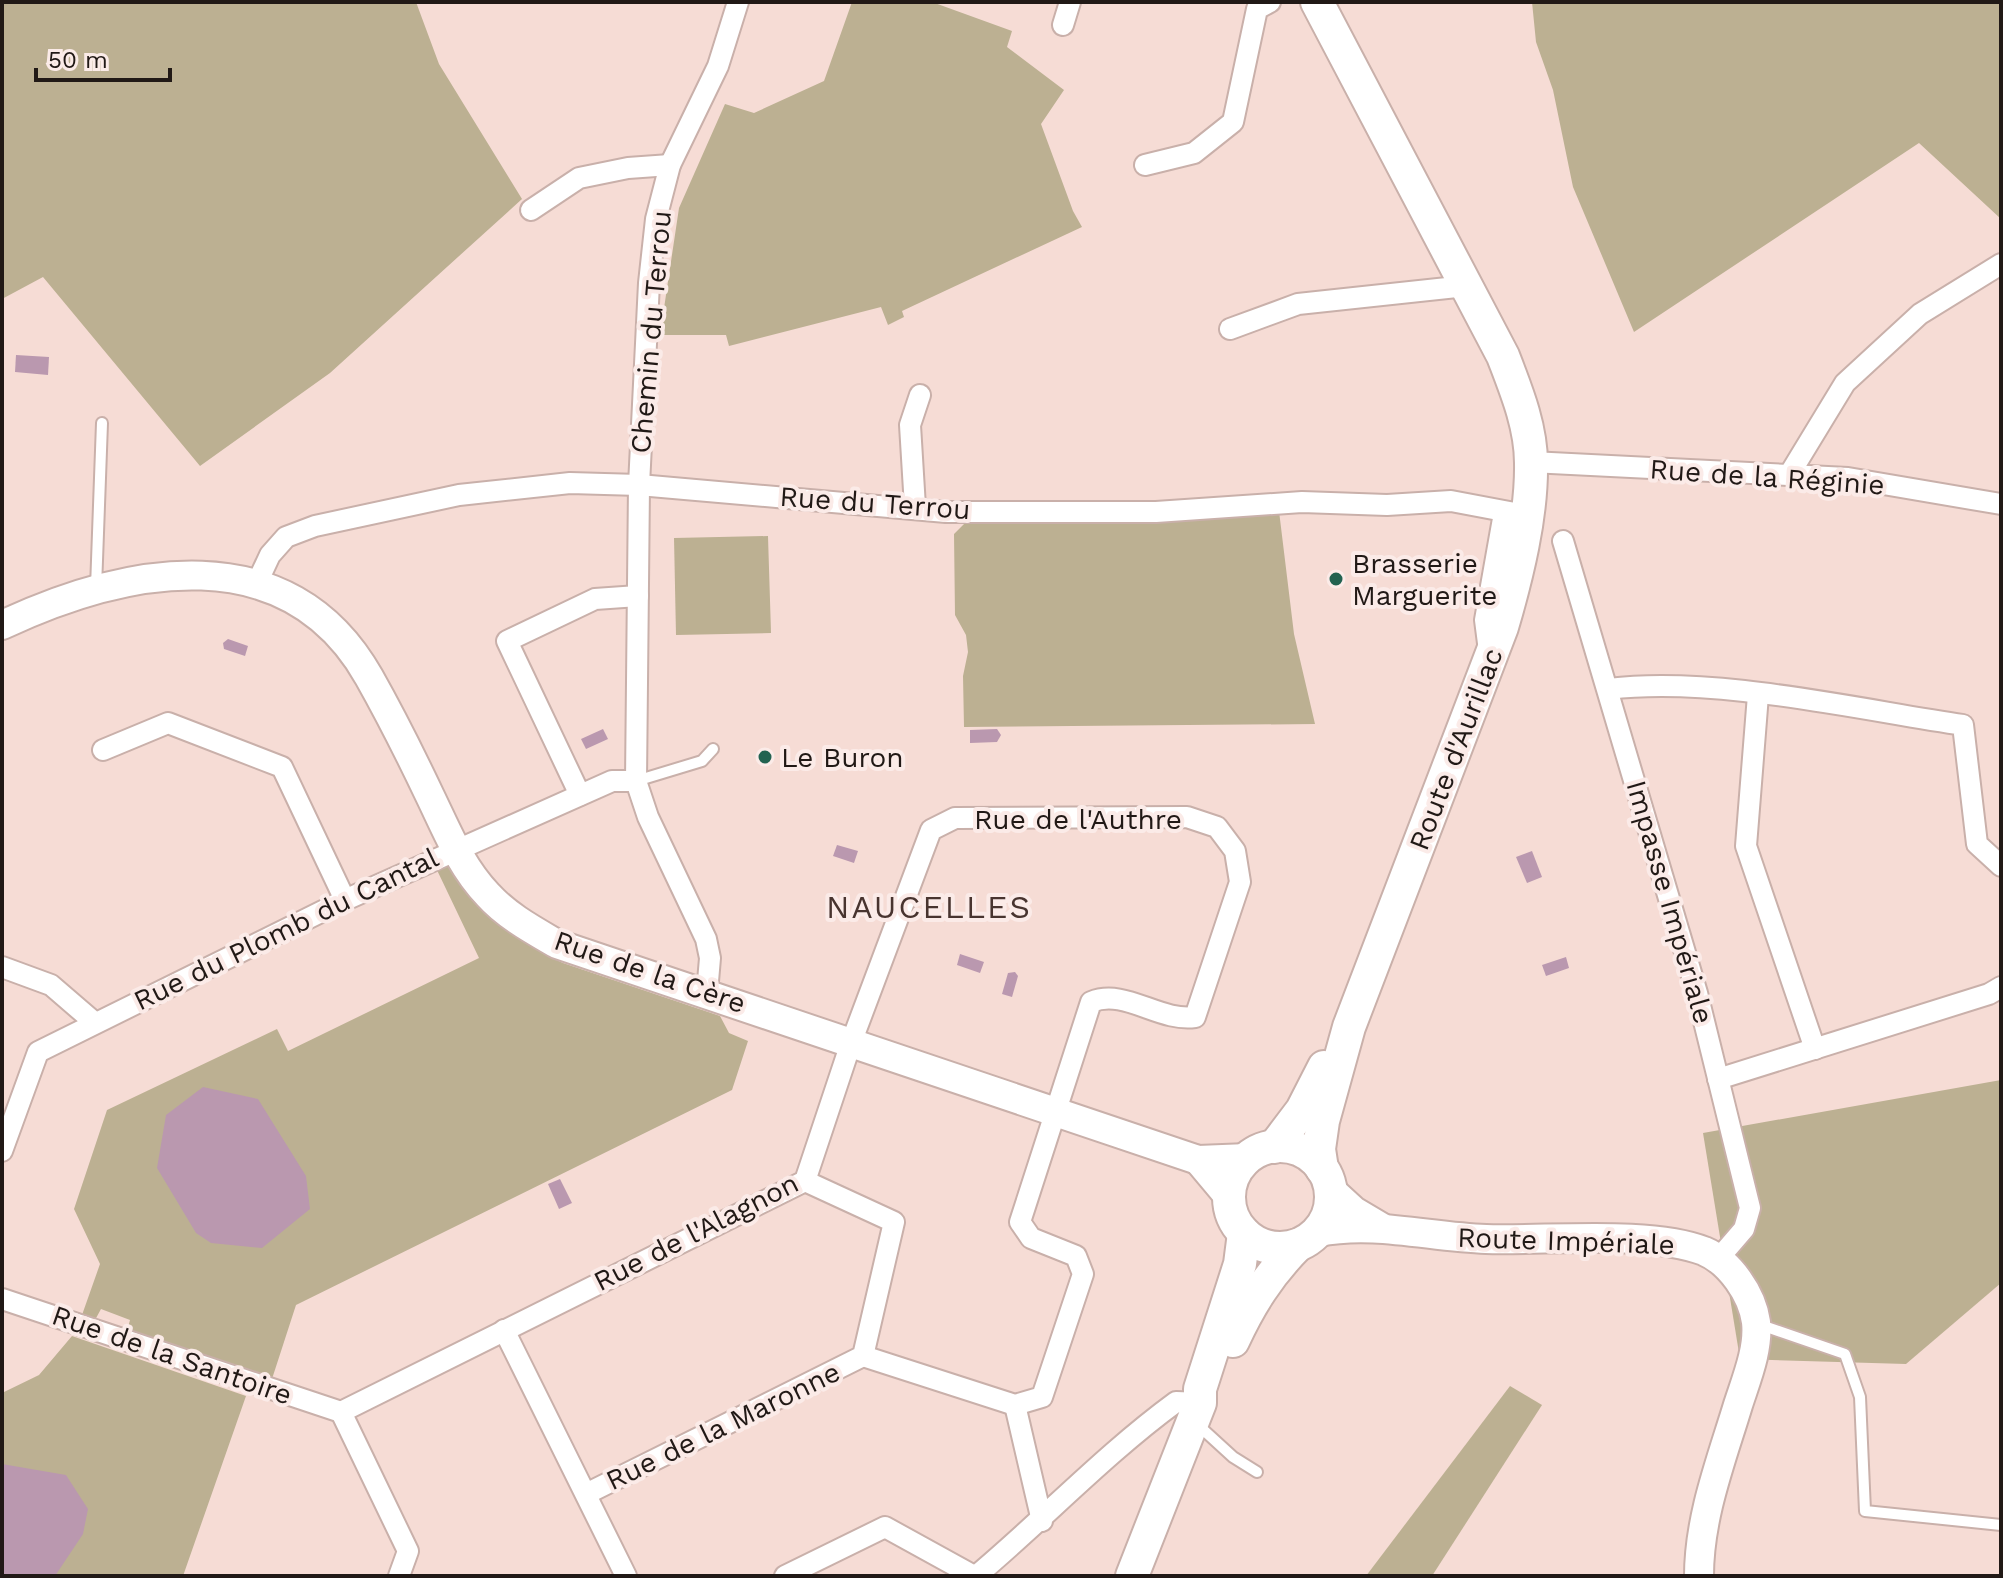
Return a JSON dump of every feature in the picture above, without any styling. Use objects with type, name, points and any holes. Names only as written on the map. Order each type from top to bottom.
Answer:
[{"type":"main road","name":"Route d'Aurillac","points":[[1317,2],[1466,286],[1516,390],[1531,462],[1515,514],[1509,602],[1490,661],[1349,1027],[1323,1121],[1319,1149],[1326,1179]]},
{"type":"main road","name":"Route d'Aurillac","points":[[1261,1152],[1302,1110],[1349,1027]]},
{"type":"main road","points":[[1197,1412],[1210,1394],[1249,1306],[1267,1278],[1308,1238],[1330,1208],[1326,1179],[1300,1151],[1261,1152],[1234,1175],[1229,1197],[1233,1217],[1244,1233],[1267,1247],[1308,1238]]},
{"type":"main road","points":[[1132,1576],[1197,1412],[1200,1389],[1240,1264],[1244,1233]]},
{"type":"street","name":"Chemin du Terrou","points":[[707,993],[710,958],[706,939],[648,817],[636,781],[639,485],[649,283],[656,219],[670,165],[718,66],[738,2]]},
{"type":"street","points":[[1063,25],[1070,2]]},
{"type":"street","points":[[1145,165],[1194,153],[1233,122],[1257,9],[1270,2]]},
{"type":"street","points":[[531,210],[579,178],[628,168],[670,165]]},
{"type":"street","points":[[1789,475],[1845,383],[1920,314],[2001,264]]},
{"type":"street","points":[[1230,329],[1298,304],[1466,286]]},
{"type":"street","points":[[915,507],[910,425],[920,395]]},
{"type":"street","name":"Rue de la Réginie","points":[[1531,462],[1848,478],[2001,504]]},
{"type":"street","name":"Rue du Terrou","points":[[256,585],[270,555],[286,537],[315,526],[459,495],[570,483],[639,485],[946,512],[1156,512],[1302,502],[1387,505],[1451,501],[1515,514]]},
{"type":"street","name":"Impasse Impériale","points":[[1563,541],[1609,689],[1718,1079],[1750,1208],[1744,1229],[1719,1258]]},
{"type":"street","name":"Rue de la Cère","points":[[2,625],[96,588],[165,574],[223,576],[256,585],[298,603],[332,629],[367,674],[455,849],[488,896],[518,921],[557,944],[1198,1160],[1261,1152]]},
{"type":"street","points":[[580,795],[507,641],[595,599],[638,596]]},
{"type":"street","points":[[1609,689],[1653,683],[1963,725],[1977,844],[2001,866]]},
{"type":"street","points":[[1758,695],[1746,846],[1815,1049]]},
{"type":"street","points":[[103,750],[168,723],[282,767],[345,900]]},
{"type":"street","name":"Rue du Plomb du Cantal","points":[[2,1151],[38,1052],[94,1022],[455,849],[612,781],[636,781]]},
{"type":"street","name":"Rue de l'Authre","points":[[851,1043],[931,830],[955,818],[1187,817],[1217,827],[1235,851],[1240,882],[1195,1017],[1180,1019],[1107,996],[1091,1002],[1055,1113]]},
{"type":"street","points":[[2,967],[51,985],[94,1022]]},
{"type":"street","points":[[1718,1079],[1989,994],[2001,987]]},
{"type":"street","name":"Rue de l'Alagnon","points":[[341,1412],[805,1181],[851,1043]]},
{"type":"street","points":[[863,1356],[1015,1405],[1042,1397],[1083,1274],[1076,1256],[1031,1238],[1020,1222],[1055,1113]]},
{"type":"street","points":[[1198,1160],[1229,1197]]},
{"type":"street","name":"Route Impériale","points":[[1326,1179],[1354,1211],[1382,1227]]},
{"type":"street","name":"Rue de la Maronne","points":[[586,1494],[863,1356],[894,1222],[805,1181]]},
{"type":"street","name":"Route Impériale","points":[[1308,1238],[1353,1226],[1382,1227],[1485,1239],[1661,1242],[1689,1246],[1719,1258]]},
{"type":"street","points":[[1699,1576],[1708,1504],[1752,1359],[1756,1324],[1737,1278],[1719,1258]]},
{"type":"street","name":"Rue de la Santoire","points":[[2,1299],[341,1412]]},
{"type":"street","points":[[504,1330],[626,1576]]},
{"type":"street","points":[[785,1576],[885,1527],[975,1576],[1042,1521],[1132,1434],[1176,1402],[1197,1412]]},
{"type":"street","points":[[1015,1405],[1042,1521]]},
{"type":"street","points":[[341,1412],[408,1551],[399,1576]]},
{"type":"lane","points":[[96,588],[102,423]]},
{"type":"lane","points":[[636,781],[702,761],[713,749]]},
{"type":"lane","points":[[1756,1324],[1845,1354],[1860,1397],[1865,1511],[2001,1525]]},
{"type":"lane","points":[[1197,1412],[1233,1457],[1257,1472]]},
{"type":"shaded area","points":[[2,2],[416,2],[439,64],[522,199],[330,373],[200,466],[43,277],[2,299]]},
{"type":"shaded area","points":[[852,2],[932,2],[1012,31],[1007,47],[1064,90],[1041,124],[1073,211],[1082,227],[902,311],[904,317],[888,325],[881,307],[729,346],[726,335],[660,335],[679,208],[725,104],[754,113],[824,81]]},
{"type":"shaded area","points":[[1532,2],[2001,2],[2001,219],[1919,143],[1634,332],[1573,187],[1553,90],[1536,42]]},
{"type":"shaded area","points":[[16,355],[49,357],[48,375],[15,372]]},
{"type":"shaded area","points":[[1279,511],[1294,634],[1315,724],[964,727],[963,676],[968,652],[966,635],[955,615],[954,534],[968,520],[1180,521]]},
{"type":"shaded area","points":[[768,536],[771,633],[676,635],[674,538]]},
{"type":"shaded area","points":[[228,639],[248,646],[245,656],[224,649],[223,643]]},
{"type":"shaded area","points":[[603,729],[608,739],[586,749],[581,739]]},
{"type":"shaded area","points":[[997,729],[1001,735],[997,742],[970,743],[970,730]]},
{"type":"shaded area","points":[[837,845],[858,851],[854,863],[833,856]]},
{"type":"shaded area","points":[[1532,851],[1542,877],[1527,883],[1516,857]]},
{"type":"shaded area","points":[[450,862],[500,920],[544,953],[563,963],[720,1016],[729,1033],[748,1041],[732,1090],[296,1305],[271,1382],[127,1331],[130,1320],[101,1309],[95,1320],[82,1315],[100,1264],[74,1209],[107,1110],[277,1029],[288,1051],[479,958],[436,868]]},
{"type":"shaded area","points":[[960,954],[984,962],[980,973],[957,965]]},
{"type":"shaded area","points":[[1566,957],[1569,968],[1546,976],[1542,965]]},
{"type":"shaded area","points":[[1015,972],[1018,976],[1012,997],[1002,994],[1008,973]]},
{"type":"shaded area","points":[[2001,1080],[2001,1283],[1906,1364],[1740,1359],[1703,1133]]},
{"type":"shaded area","points":[[203,1087],[258,1099],[306,1176],[310,1209],[262,1248],[211,1243],[196,1233],[157,1168],[166,1115]]},
{"type":"shaded area","points":[[560,1179],[572,1203],[559,1209],[548,1184]]},
{"type":"shaded area","points":[[72,1336],[246,1396],[183,1576],[2,1576],[2,1393],[39,1375]]},
{"type":"shaded area","points":[[1510,1386],[1542,1405],[1432,1576],[1366,1576]]},
{"type":"shaded area","points":[[2,1464],[66,1475],[88,1509],[83,1534],[55,1576],[2,1576]]},
{"type":"place","name":"Brasserie Marguerite","points":[[1336,579]]},
{"type":"place","name":"Le Buron","points":[[765,757]]},
{"type":"district","name":"NAUCELLES","points":[[929,907]]}]
